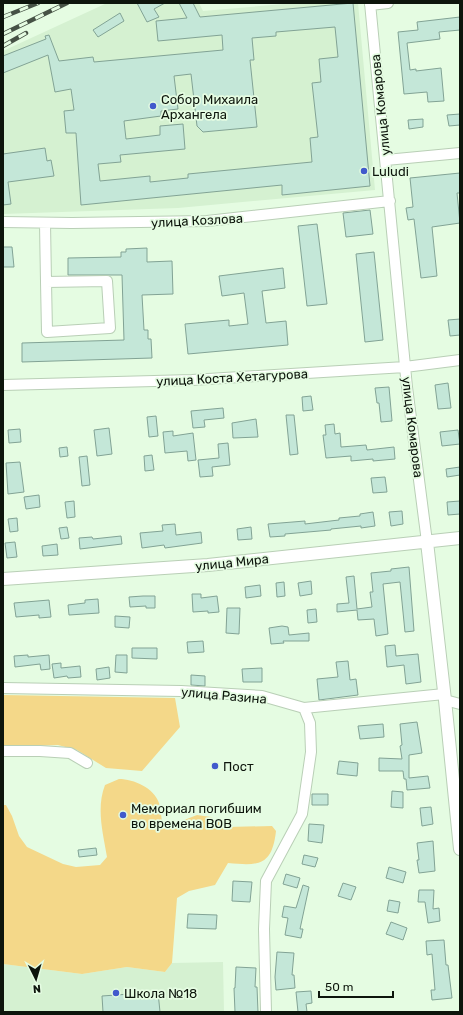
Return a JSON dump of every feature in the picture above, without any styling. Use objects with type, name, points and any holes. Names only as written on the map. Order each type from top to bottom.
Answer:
[{"type":"main road","name":"улица Мира","points":[[3,579],[208,565],[460,538]]},
{"type":"main road","name":"улица Комарова","points":[[427,542],[445,697],[460,849]]},
{"type":"street","points":[[370,4],[388,3]]},
{"type":"street","name":"улица Комарова","points":[[370,4],[405,367],[427,542]]},
{"type":"street","points":[[386,160],[460,153]]},
{"type":"street","name":"улица Козлова","points":[[3,222],[45,223],[207,221],[390,201]]},
{"type":"street","points":[[45,223],[46,282],[47,332],[110,328],[107,281],[46,282]]},
{"type":"street","name":"улица Коста Хетагурова","points":[[3,385],[192,380],[405,367],[460,360]]},
{"type":"street","name":"улица Разина","points":[[3,688],[181,691],[262,696],[304,708],[445,697],[460,704]]},
{"type":"street","points":[[266,1012],[264,930],[266,881],[302,814],[311,752],[310,723],[304,708]]},
{"type":"street","points":[[3,751],[70,753],[87,762]]},
{"type":"shaded area","points":[[107,3],[199,3],[203,11],[295,3],[358,3],[375,190],[178,208],[3,214],[3,51]]},
{"type":"shaded area","points":[[3,695],[175,698],[180,727],[142,771],[106,768],[77,750],[58,745],[3,747]]},
{"type":"shaded area","points":[[119,779],[125,779],[143,785],[153,793],[159,803],[162,822],[179,822],[197,815],[211,817],[228,827],[272,826],[276,831],[271,851],[262,861],[256,863],[228,863],[215,885],[189,891],[177,898],[172,963],[165,972],[127,967],[82,974],[3,964],[3,805],[6,805],[12,816],[19,836],[27,847],[63,864],[76,867],[100,865],[107,857],[101,821],[102,794],[105,785]]},
{"type":"shaded area","name":"Школа №18","points":[[223,962],[224,1012],[3,1012],[3,964],[82,974],[127,967],[165,972],[172,963]]},
{"type":"building","points":[[137,3],[165,3],[154,9],[159,17],[147,22]]},
{"type":"building","points":[[179,3],[193,3],[200,17],[353,3],[370,186],[282,195],[282,185],[81,205],[76,133],[66,133],[64,111],[74,110],[71,89],[55,92],[48,55],[3,73],[3,56],[46,39],[45,36],[49,35],[59,61],[93,57],[94,62],[223,50],[222,35],[158,41],[156,21],[187,18]],"holes":[[[335,27],[338,57],[319,59],[321,82],[312,83],[318,137],[310,138],[312,162],[188,174],[188,178],[150,182],[150,176],[100,181],[98,164],[121,162],[120,155],[185,149],[183,124],[160,126],[160,135],[126,139],[124,121],[161,116],[161,111],[178,109],[174,76],[191,74],[197,126],[203,132],[257,127],[250,60],[254,60],[252,38],[276,36],[276,32]]]},
{"type":"building","points":[[120,13],[124,21],[98,37],[93,30]]},
{"type":"building","points":[[460,17],[460,30],[439,32],[440,39],[407,43],[410,70],[416,69],[416,71],[441,68],[444,101],[428,102],[427,92],[404,94],[398,32],[418,30],[417,22]]},
{"type":"building","points":[[460,114],[460,125],[449,126],[447,115]]},
{"type":"building","points":[[423,119],[423,127],[409,129],[408,120]]},
{"type":"building","points":[[45,148],[47,161],[51,160],[54,176],[8,182],[11,204],[3,205],[3,154]]},
{"type":"building","points":[[460,173],[460,193],[457,193],[460,223],[432,227],[437,276],[421,278],[414,219],[408,220],[406,208],[413,207],[410,178]]},
{"type":"building","points":[[370,210],[373,234],[346,237],[343,213]]},
{"type":"building","points":[[317,224],[327,304],[307,306],[298,226]]},
{"type":"building","points":[[3,247],[12,247],[14,267],[3,267]]},
{"type":"building","points":[[147,248],[147,262],[172,261],[173,294],[142,295],[144,330],[148,330],[148,339],[151,339],[152,358],[22,362],[22,343],[124,340],[122,275],[68,275],[68,258],[121,257],[121,252],[126,252],[126,249]]},
{"type":"building","points":[[374,252],[383,340],[365,342],[356,254]]},
{"type":"building","points":[[283,268],[285,288],[262,291],[266,323],[286,321],[288,345],[188,354],[185,324],[229,320],[229,326],[248,324],[244,293],[222,296],[219,276]]},
{"type":"building","points":[[460,319],[460,335],[450,336],[448,320]]},
{"type":"building","points":[[448,383],[451,408],[438,409],[435,385]]},
{"type":"building","points":[[389,387],[392,421],[381,422],[379,403],[377,403],[375,388]]},
{"type":"building","points":[[311,396],[313,410],[303,411],[302,397]]},
{"type":"building","points":[[223,408],[224,418],[204,420],[205,427],[193,428],[191,411]]},
{"type":"building","points":[[286,415],[294,415],[298,454],[290,455]]},
{"type":"building","points":[[156,416],[158,436],[149,437],[147,417]]},
{"type":"building","points":[[256,419],[258,437],[233,438],[232,423]]},
{"type":"building","points":[[334,424],[335,434],[340,433],[341,447],[366,445],[367,450],[394,447],[395,459],[351,461],[351,456],[326,458],[323,435],[326,435],[325,425]]},
{"type":"building","points":[[109,428],[112,454],[97,456],[94,430]]},
{"type":"building","points":[[20,429],[21,442],[9,443],[8,430]]},
{"type":"building","points":[[458,430],[460,444],[442,446],[440,432]]},
{"type":"building","points":[[173,431],[173,436],[193,433],[196,460],[188,461],[187,451],[165,453],[163,432]]},
{"type":"building","points":[[228,443],[230,465],[212,467],[213,476],[200,477],[198,460],[219,458],[218,444]]},
{"type":"building","points":[[67,447],[68,456],[60,457],[59,448]]},
{"type":"building","points":[[152,455],[154,470],[145,471],[144,456]]},
{"type":"building","points":[[87,456],[90,485],[82,486],[79,457]]},
{"type":"building","points":[[20,462],[24,492],[8,494],[6,463]]},
{"type":"building","points":[[460,467],[460,475],[447,477],[446,469]]},
{"type":"building","points":[[385,477],[387,492],[373,493],[371,478]]},
{"type":"building","points":[[39,495],[40,507],[26,509],[24,497]]},
{"type":"building","points":[[74,501],[75,517],[67,518],[65,502]]},
{"type":"building","points":[[460,501],[460,514],[448,515],[447,502]]},
{"type":"building","points":[[402,511],[403,524],[391,526],[389,512]]},
{"type":"building","points":[[373,512],[375,526],[331,529],[270,537],[268,524],[305,521],[305,524],[339,520],[339,518],[360,516],[360,514]]},
{"type":"building","points":[[17,518],[18,531],[10,532],[8,519]]},
{"type":"building","points":[[175,524],[176,535],[201,532],[202,543],[165,548],[164,545],[142,548],[140,533],[163,531],[162,525]]},
{"type":"building","points":[[67,527],[69,538],[61,539],[59,528]]},
{"type":"building","points":[[251,527],[252,539],[238,540],[237,529]]},
{"type":"building","points":[[121,536],[122,544],[80,549],[79,538],[92,537],[93,539]]},
{"type":"building","points":[[15,542],[17,557],[7,558],[5,543]]},
{"type":"building","points":[[57,544],[58,555],[43,556],[42,546]]},
{"type":"building","points":[[409,567],[414,631],[405,632],[400,582],[383,584],[388,634],[376,636],[374,619],[358,620],[357,610],[337,612],[337,604],[349,603],[346,577],[354,576],[357,609],[372,607],[370,592],[373,592],[371,573]]},
{"type":"building","points":[[311,581],[312,594],[300,596],[298,583]]},
{"type":"building","points":[[284,582],[285,596],[277,597],[276,583]]},
{"type":"building","points":[[260,585],[261,596],[246,598],[245,587]]},
{"type":"building","points":[[192,594],[201,594],[201,598],[217,596],[219,612],[193,612]]},
{"type":"building","points":[[155,596],[155,608],[146,608],[146,606],[130,607],[129,597]]},
{"type":"building","points":[[98,599],[99,613],[69,615],[68,605],[85,603],[85,600]]},
{"type":"building","points":[[49,600],[51,617],[39,618],[39,615],[16,617],[14,603]]},
{"type":"building","points":[[227,608],[240,608],[239,634],[226,633]]},
{"type":"building","points":[[316,609],[317,622],[308,623],[307,610]]},
{"type":"building","points":[[115,616],[130,617],[129,628],[115,627]]},
{"type":"building","points":[[282,626],[288,627],[289,635],[309,633],[309,641],[283,641],[284,643],[271,644],[269,628]]},
{"type":"building","points":[[203,641],[204,652],[188,653],[187,642]]},
{"type":"building","points":[[395,645],[396,656],[418,654],[421,682],[406,684],[404,665],[387,667],[385,646]]},
{"type":"building","points":[[132,648],[157,648],[157,659],[132,658]]},
{"type":"building","points":[[28,655],[28,657],[49,655],[50,669],[41,670],[40,664],[15,667],[14,656]]},
{"type":"building","points":[[116,655],[127,655],[127,673],[115,672]]},
{"type":"building","points":[[348,661],[350,680],[356,679],[358,695],[319,700],[317,679],[338,677],[336,662]]},
{"type":"building","points":[[61,663],[61,668],[80,666],[81,677],[68,678],[67,676],[54,678],[52,664]]},
{"type":"building","points":[[109,667],[110,678],[97,680],[96,669]]},
{"type":"building","points":[[262,668],[262,682],[243,682],[242,669]]},
{"type":"building","points":[[191,675],[205,676],[205,686],[191,685]]},
{"type":"building","points":[[417,722],[422,753],[409,755],[409,778],[428,776],[430,788],[407,790],[406,779],[404,779],[403,771],[379,771],[379,758],[402,759],[400,746],[402,745],[400,724]]},
{"type":"building","points":[[383,724],[384,737],[360,739],[358,726]]},
{"type":"building","points":[[339,761],[358,763],[357,776],[337,774]]},
{"type":"building","points":[[392,791],[403,792],[403,808],[391,807]]},
{"type":"building","points":[[312,794],[328,794],[328,805],[312,805]]},
{"type":"building","points":[[431,807],[433,824],[422,826],[420,808]]},
{"type":"building","points":[[309,824],[324,825],[322,843],[308,841]]},
{"type":"building","points":[[433,841],[435,871],[419,873],[417,843]]},
{"type":"building","points":[[96,848],[97,855],[79,857],[78,850]]},
{"type":"building","points":[[304,855],[318,858],[315,867],[302,864]]},
{"type":"building","points":[[389,867],[406,872],[403,883],[386,878]]},
{"type":"building","points":[[286,874],[300,878],[297,888],[283,884]]},
{"type":"building","points":[[233,881],[252,882],[250,902],[232,901]]},
{"type":"building","points":[[343,883],[356,887],[351,900],[338,896]]},
{"type":"building","points":[[303,885],[309,887],[300,929],[303,929],[301,938],[285,935],[288,918],[282,917],[284,906],[296,908]]},
{"type":"building","points":[[419,890],[434,890],[433,909],[439,908],[440,921],[428,923],[425,902],[418,902]]},
{"type":"building","points":[[389,900],[400,902],[398,913],[387,911]]},
{"type":"building","points":[[188,914],[217,915],[216,929],[187,928]]},
{"type":"building","points":[[391,922],[407,928],[403,940],[386,934]]},
{"type":"building","points":[[444,940],[446,965],[448,965],[452,998],[432,1000],[431,990],[435,990],[432,954],[427,955],[426,941]]},
{"type":"building","points":[[277,952],[294,953],[292,975],[294,975],[295,988],[276,990],[275,977]]},
{"type":"building","points":[[236,967],[256,968],[255,987],[257,987],[258,1012],[235,1012],[234,988]]},
{"type":"building","points":[[311,991],[312,1003],[306,1004],[307,1012],[298,1012],[296,992]]},
{"type":"building","points":[[158,992],[160,1012],[103,1012],[102,996]]},
{"type":"railway","points":[[3,17],[38,3]]},
{"type":"railway","points":[[3,34],[67,3]]},
{"type":"railway","points":[[3,46],[26,33]]},
{"type":"place","name":"Собор Михаила Архангела","points":[[153,106]]},
{"type":"place","name":"Luludi","points":[[364,171]]},
{"type":"place","name":"Пост","points":[[215,766]]},
{"type":"place","name":"Мемориал погибшим во времена ВОВ","points":[[123,815]]},
{"type":"place","name":"Школа №18","points":[[116,993]]}]
